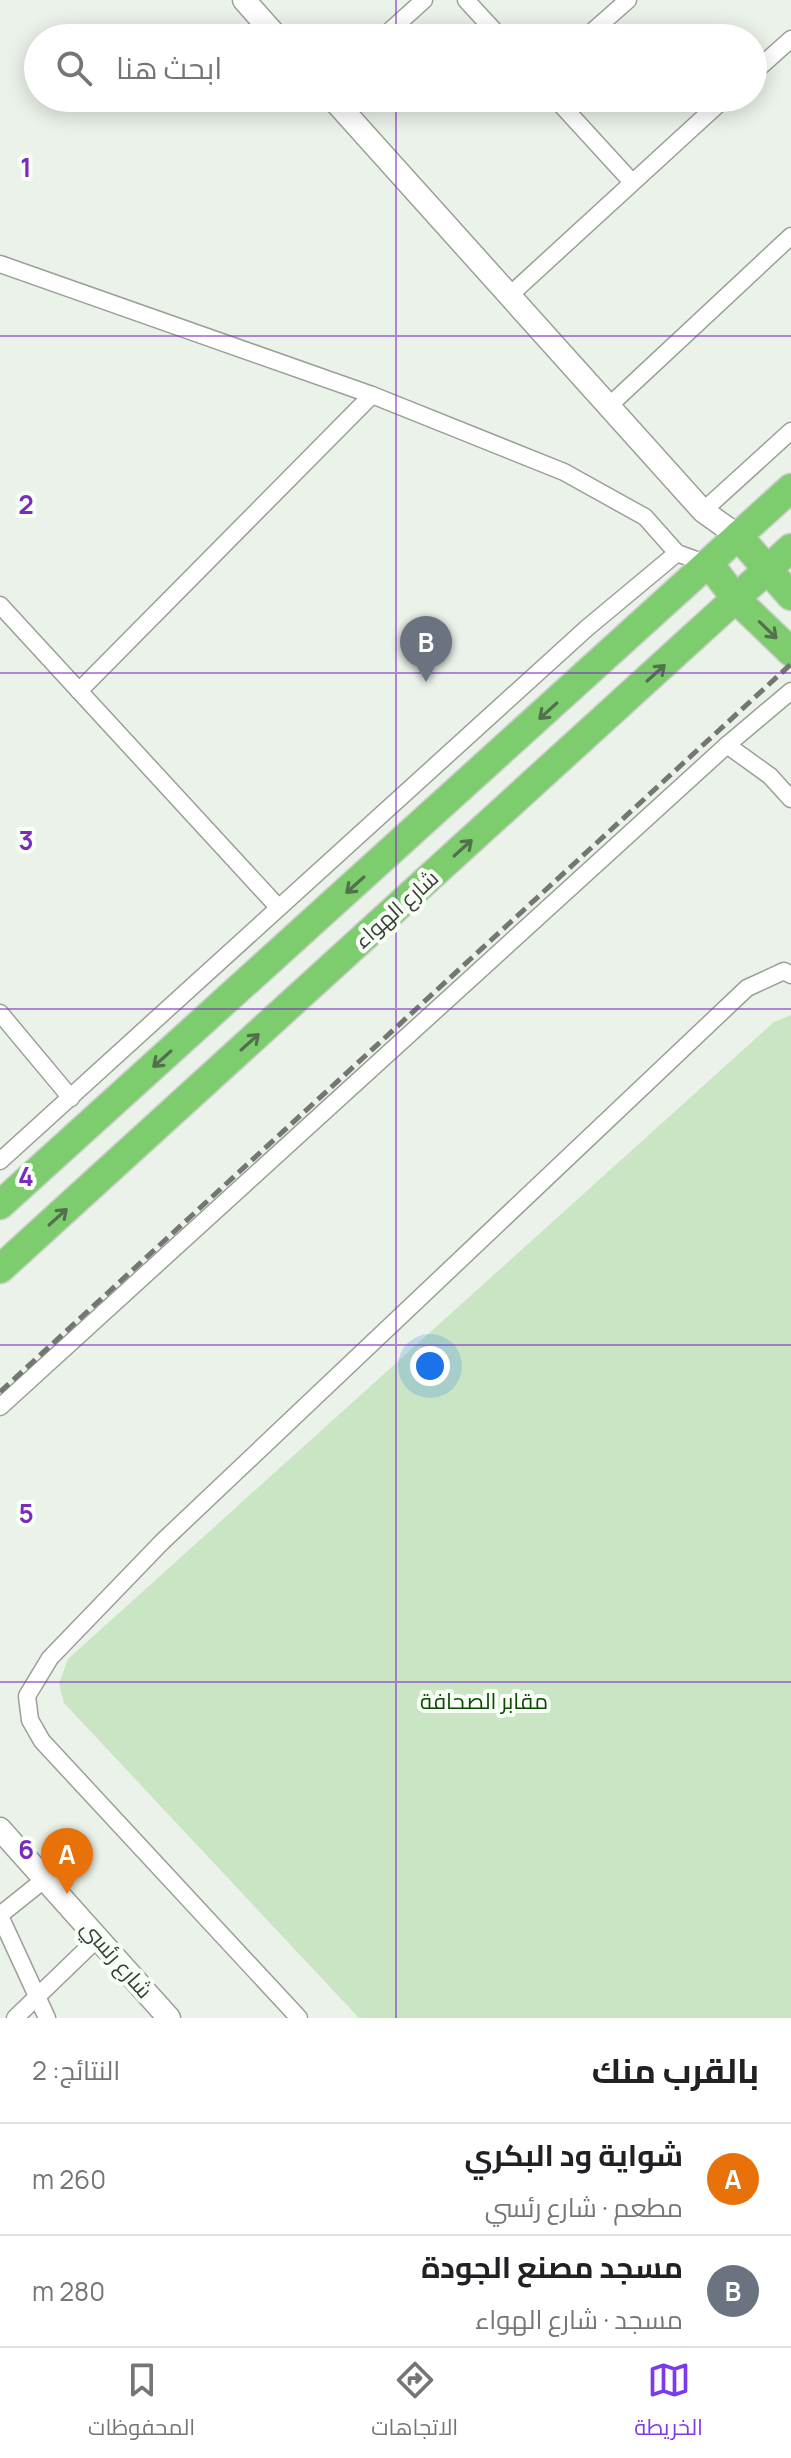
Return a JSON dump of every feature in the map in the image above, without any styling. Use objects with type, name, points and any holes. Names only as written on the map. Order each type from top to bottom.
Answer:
[{"type":"highway","name":"شارع الهواء","points":[[0,1205],[710,565],[791,488]]},
{"type":"highway","points":[[738,536],[791,596]]},
{"type":"highway","name":"شارع الهواء","points":[[0,1269],[791,548]]},
{"type":"highway","points":[[710,565],[737,600],[791,652]]},
{"type":"street","points":[[244,0],[265,24]]},
{"type":"street","points":[[397,24],[424,0]]},
{"type":"street","points":[[466,0],[488,24]]},
{"type":"street","points":[[601,24],[628,0]]},
{"type":"street","points":[[767,60],[791,39]]},
{"type":"street","points":[[345,112],[611,404],[703,511],[738,536]]},
{"type":"street","points":[[568,112],[631,181]]},
{"type":"street","points":[[511,294],[709,112]]},
{"type":"street","points":[[611,404],[791,236]]},
{"type":"street","points":[[0,264],[372,395],[564,472],[645,517],[677,553],[710,565]]},
{"type":"street","points":[[79,691],[372,395]]},
{"type":"street","points":[[703,511],[791,431]]},
{"type":"street","points":[[0,1161],[587,628],[677,553]]},
{"type":"street","points":[[0,605],[278,907]]},
{"type":"street","points":[[0,1407],[727,745],[791,691]]},
{"type":"street","points":[[727,745],[770,776],[791,799]]},
{"type":"street","points":[[219,962],[243,986]]},
{"type":"street","points":[[299,2018],[42,1741],[30,1720],[27,1696],[33,1682],[50,1658],[162,1542],[735,999],[747,988],[784,971],[791,975]]},
{"type":"street","points":[[0,1013],[71,1098]]},
{"type":"street","name":"شارع رئسي","points":[[0,1829],[169,2018]]},
{"type":"street","points":[[45,1879],[0,1916],[47,2018]]},
{"type":"street","points":[[15,2018],[36,1994],[99,1937]]},
{"type":"green space","name":"مقابر الصحافة","points":[[791,1015],[791,2018],[359,2018],[64,1703],[59,1684],[68,1659],[774,1022]]},
{"type":"railway","points":[[0,1392],[791,664]]},
{"type":"place","name":"مسجد مصنع الجودة","points":[[426,682]]},
{"type":"place","name":"شواية ود البكري","points":[[67,1894]]}]
